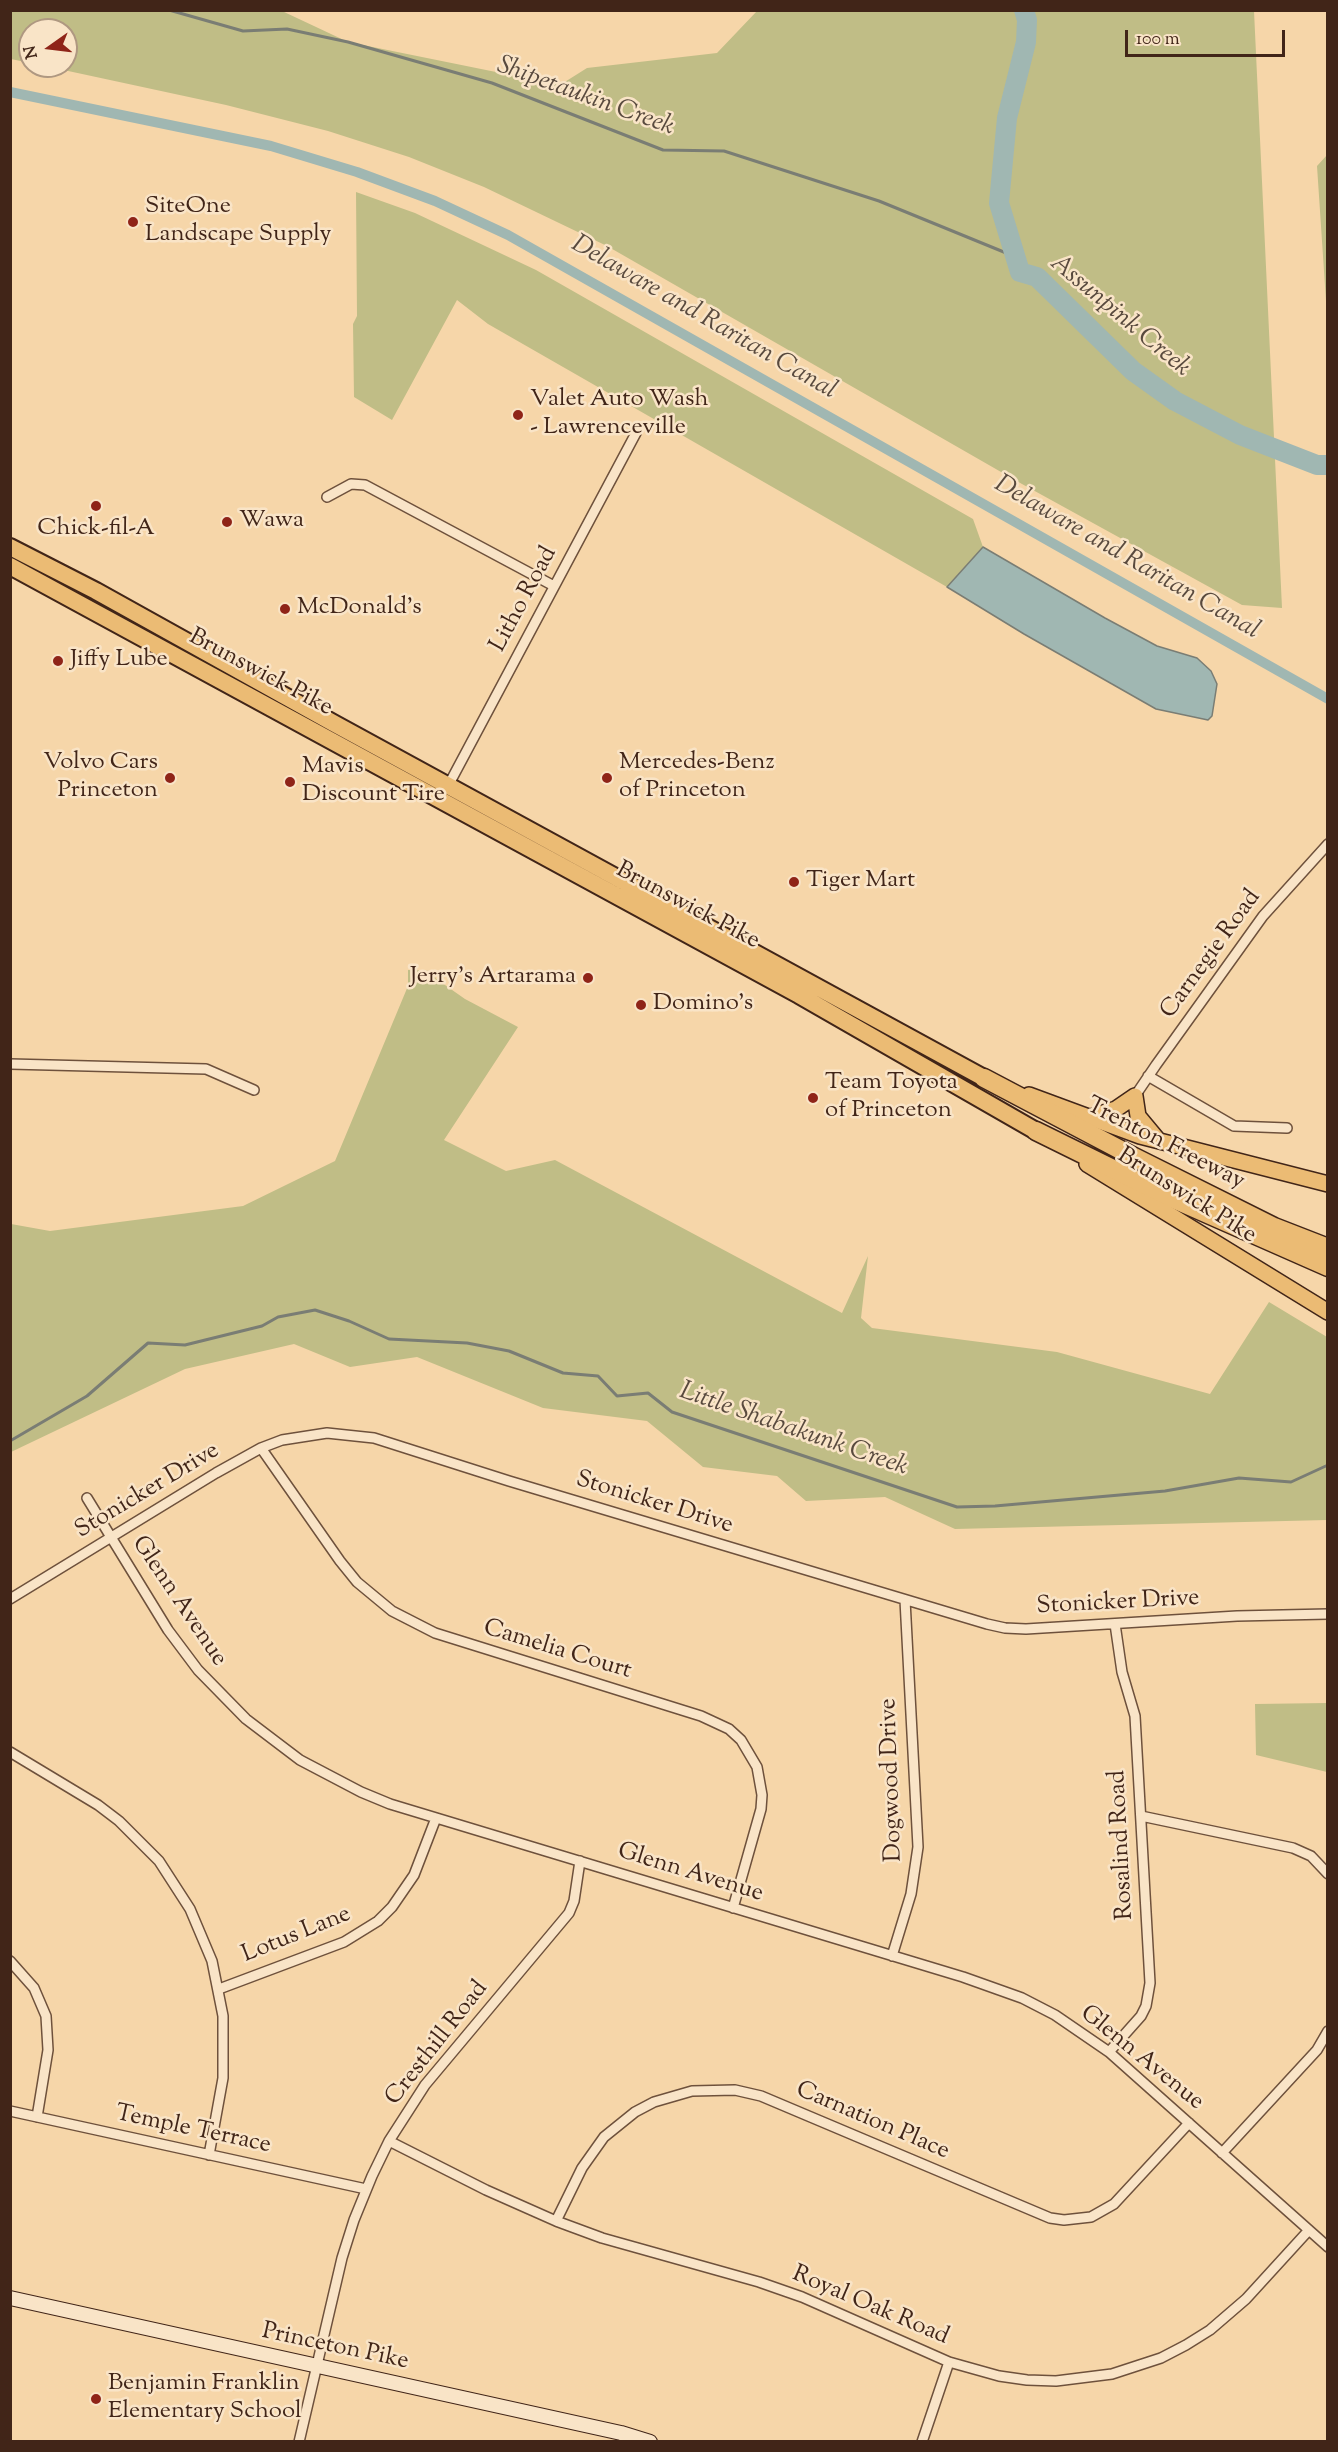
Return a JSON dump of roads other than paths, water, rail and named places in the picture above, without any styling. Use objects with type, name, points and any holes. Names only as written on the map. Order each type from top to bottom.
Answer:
[{"type":"highway","name":"Brunswick Pike","points":[[10,547],[96,591],[984,1078]]},
{"type":"highway","name":"Brunswick Pike","points":[[10,566],[799,995],[1036,1131]]},
{"type":"highway","name":"Trenton Freeway","points":[[984,1078],[1264,1222],[1328,1248]]},
{"type":"highway","name":"Trenton Freeway","points":[[1036,1131],[1176,1200],[1328,1267]]},
{"type":"main road","name":"Brunswick Pike","points":[[984,1078],[1158,1140],[1328,1184]]},
{"type":"main road","points":[[1091,1118],[1116,1109],[1135,1096],[1138,1116],[1158,1140]]},
{"type":"main road","name":"Brunswick Pike","points":[[1036,1131],[1328,1312]]},
{"type":"main road","name":"Princeton Pike","points":[[10,2298],[621,2433],[650,2442]]},
{"type":"street","name":"Litho Road","points":[[448,786],[636,433]]},
{"type":"street","points":[[327,496],[351,484],[365,485],[554,586]]},
{"type":"street","name":"Carnegie Road","points":[[1135,1096],[1263,916],[1328,844]]},
{"type":"street","points":[[10,1064],[206,1069],[254,1090]]},
{"type":"street","points":[[1148,1076],[1234,1126],[1287,1128]]},
{"type":"street","name":"Stonicker Drive","points":[[10,1599],[261,1448],[282,1440],[327,1433],[374,1438],[508,1481],[1005,1628],[1026,1629],[1238,1616],[1328,1614]]},
{"type":"street","name":"Camelia Court","points":[[261,1448],[340,1562],[357,1582],[392,1611],[435,1633],[701,1716],[729,1729],[741,1740],[757,1767],[762,1795],[761,1809],[733,1908]]},
{"type":"street","name":"Glenn Avenue","points":[[87,1498],[179,1646],[223,1698],[269,1739],[327,1776],[380,1800],[436,1818],[989,1985],[1022,1998],[1055,2015],[1109,2052],[1328,2247]]},
{"type":"street","name":"Dogwood Drive","points":[[892,1956],[911,1894],[918,1847],[905,1600]]},
{"type":"street","name":"Rosalind Road","points":[[1109,2052],[1141,2016],[1149,1994],[1135,1716],[1122,1672],[1116,1624]]},
{"type":"street","points":[[10,1752],[98,1805],[138,1838],[159,1861],[190,1909],[212,1961],[219,1989],[225,2047],[223,2078],[209,2155]]},
{"type":"street","points":[[1141,1816],[1293,1848],[1311,1856],[1328,1875]]},
{"type":"street","name":"Lotus Lane","points":[[219,1989],[344,1942],[378,1921],[404,1892],[414,1875],[436,1818]]},
{"type":"street","name":"Cresthill Road","points":[[299,2442],[342,2258],[366,2189],[389,2141],[413,2102],[442,2063],[561,1924],[574,1901],[580,1861]]},
{"type":"street","points":[[10,1961],[34,1988],[46,2016],[48,2050],[37,2117]]},
{"type":"street","points":[[1222,2153],[1317,2050],[1328,2031]]},
{"type":"street","name":"Carnation Place","points":[[556,2221],[582,2168],[604,2138],[635,2112],[654,2102],[692,2091],[735,2091],[761,2096],[1050,2218],[1064,2220],[1091,2217],[1114,2204],[1189,2123]]},
{"type":"street","name":"Temple Terrace","points":[[10,2111],[366,2189]]},
{"type":"street","name":"Royal Oak Road","points":[[389,2141],[486,2190],[556,2221],[625,2245],[759,2282],[802,2297],[950,2362],[999,2376],[1056,2381],[1112,2374],[1139,2367],[1186,2345],[1228,2315],[1309,2230]]},
{"type":"street","points":[[922,2442],[950,2362]]},
{"type":"water","points":[[983,547],[1157,646],[1197,658],[1211,671],[1217,684],[1212,716],[1208,720],[1156,709],[947,587]]},
{"type":"waterway","name":"Shipetaukin Creek","points":[[169,10],[243,31],[287,29],[348,42],[492,83],[663,150],[724,151],[879,201],[1016,257]]},
{"type":"waterway","name":"Assunpink Creek","points":[[1024,10],[1027,20],[1026,42],[1007,118],[999,203],[1020,272],[1037,277],[1133,371],[1175,401],[1240,435],[1317,465],[1328,465]]},
{"type":"waterway","name":"Delaware and Raritan Canal","points":[[10,92],[271,146],[357,172],[435,201],[508,235],[1328,699]]},
{"type":"waterway","name":"Little Shabakunk Creek","points":[[10,1441],[87,1396],[148,1343],[185,1345],[262,1326],[278,1317],[315,1310],[349,1321],[389,1339],[467,1343],[509,1351],[563,1373],[598,1376],[617,1396],[648,1393],[672,1412],[957,1507],[995,1506],[1165,1491],[1239,1478],[1291,1482],[1328,1465]]},
{"type":"place","name":"SiteOne Landscape Supply","points":[[133,222]]},
{"type":"place","name":"Valet Auto Wash - Lawrenceville","points":[[518,415]]},
{"type":"place","name":"Chick-fil-A","points":[[96,506]]},
{"type":"place","name":"Wawa","points":[[227,522]]},
{"type":"place","name":"McDonald's","points":[[285,609]]},
{"type":"place","name":"Jiffy Lube","points":[[58,661]]},
{"type":"place","name":"Volvo Cars Princeton","points":[[170,778]]},
{"type":"place","name":"Mercedes-Benz of Princeton","points":[[607,778]]},
{"type":"place","name":"Mavis Discount Tire","points":[[290,782]]},
{"type":"place","name":"Tiger Mart","points":[[794,882]]},
{"type":"place","name":"Jerry's Artarama","points":[[588,978]]},
{"type":"place","name":"Domino's","points":[[641,1005]]},
{"type":"place","name":"Team Toyota of Princeton","points":[[813,1098]]},
{"type":"place","name":"Benjamin Franklin Elementary School","points":[[96,2399]]}]
